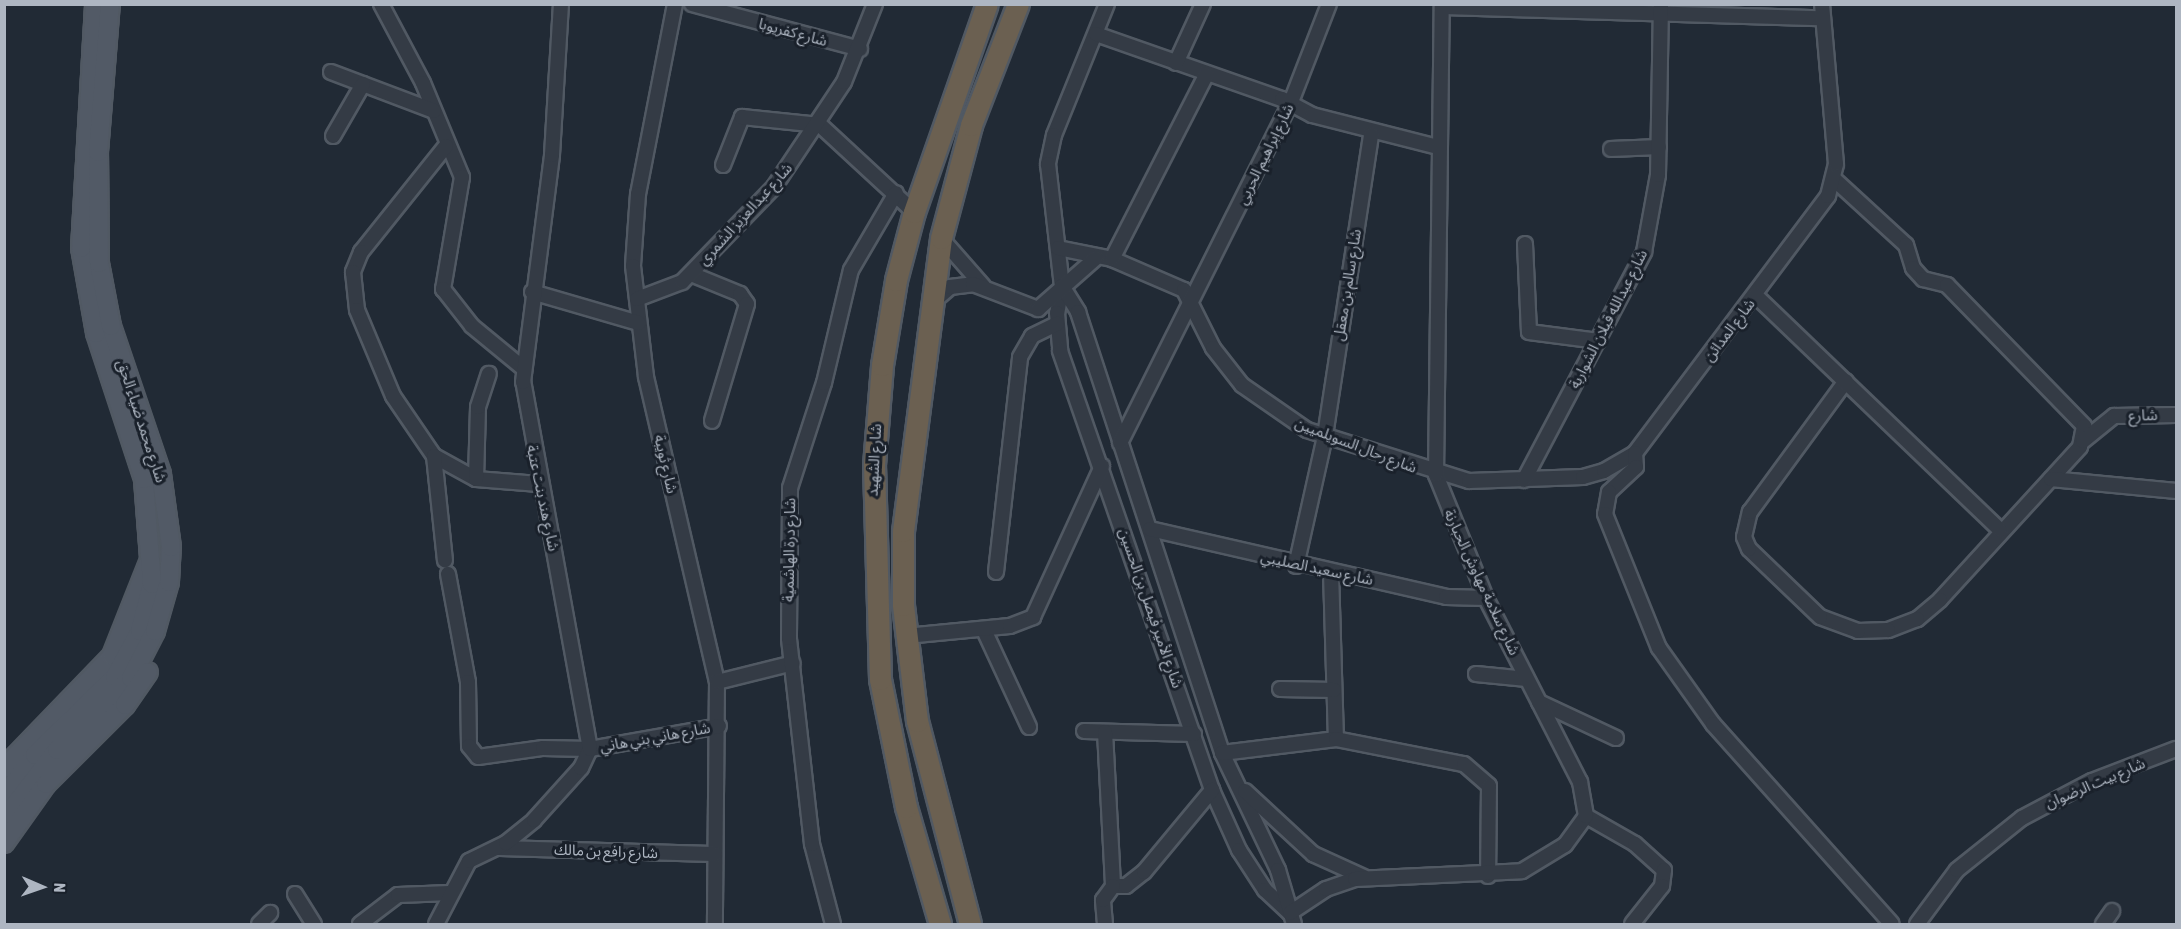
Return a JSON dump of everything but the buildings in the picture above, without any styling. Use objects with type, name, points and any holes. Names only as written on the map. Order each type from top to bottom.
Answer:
[{"type":"highway","name":"شارع الشهيد","points":[[940,924],[906,807],[876,643],[872,504],[878,399],[891,305],[914,212],[987,4]]},
{"type":"highway","points":[[970,924],[925,761],[906,636],[903,531],[941,238],[971,125],[1018,4]]},
{"type":"main road","name":"شارع محمد ضياء الحق","points":[[4,796],[110,702],[139,664],[166,598],[162,550],[161,474],[111,326],[99,263],[98,152],[103,7]]},
{"type":"main road","points":[[4,768],[112,656],[162,550]]},
{"type":"main road","points":[[4,843],[46,784],[125,705],[149,670],[176,594],[162,550]]},
{"type":"main road","name":"شارع محمد ضياء الحق","points":[[4,819],[27,776]]},
{"type":"street","points":[[381,4],[435,111],[446,146],[462,177],[443,289],[472,326],[523,368]]},
{"type":"street","name":"شارع هند بنت عتبة","points":[[561,4],[552,155],[523,368],[539,484],[590,749]]},
{"type":"street","name":"شارع ثويبة","points":[[675,4],[634,216],[637,299],[639,323],[717,682],[719,726],[715,924]]},
{"type":"street","name":"شارع كفريوبا","points":[[692,4],[860,50]]},
{"type":"street","name":"شارع عبدالعزيز الشمري","points":[[637,299],[669,290],[691,274],[774,187],[820,125],[860,50],[875,4]]},
{"type":"street","name":"شارع الأمير فيصل بن الحسين","points":[[1107,4],[1050,149],[1047,181],[1059,248],[1062,286],[1057,324],[1063,364],[1102,466],[1212,790],[1239,850],[1265,890],[1292,919]]},
{"type":"street","points":[[1176,63],[1203,4]]},
{"type":"street","name":"شارع إبراهيم الحربي","points":[[1120,443],[1291,102],[1329,4]]},
{"type":"street","points":[[1442,6],[1821,11],[1835,180],[1906,245],[1912,268],[1923,279],[1947,285],[2077,413],[2083,441]]},
{"type":"street","name":"شارع سلامة مهاوش الحبارنة","points":[[1442,6],[1438,147],[1436,475],[1486,598],[1580,782],[1586,816]]},
{"type":"street","name":"شارع عبدالله قبلان الشواربة","points":[[1524,480],[1644,252],[1659,147],[1661,10]]},
{"type":"street","points":[[1096,34],[1206,75],[1291,102],[1371,134],[1438,147]]},
{"type":"street","points":[[331,72],[435,111]]},
{"type":"street","points":[[1112,258],[1206,75]]},
{"type":"street","points":[[333,136],[363,84]]},
{"type":"street","points":[[723,165],[742,117],[820,125],[897,193],[914,212]]},
{"type":"street","name":"شارع سالم بن معقل","points":[[1296,566],[1325,436],[1371,134]]},
{"type":"street","points":[[446,146],[367,243],[353,272],[357,310],[373,354],[393,396],[434,456],[476,479],[539,484]]},
{"type":"street","points":[[1611,149],[1659,147]]},
{"type":"street","name":"شارع المدائن","points":[[1436,475],[1487,482],[1583,477],[1635,453],[1824,203],[1835,180]]},
{"type":"street","name":"شارع درة الهاشمية","points":[[833,924],[813,844],[793,663],[787,568],[794,470],[824,383],[851,270],[897,193]]},
{"type":"street","points":[[941,238],[984,287]]},
{"type":"street","points":[[1526,244],[1529,332],[1598,341]]},
{"type":"street","name":"شارع رحال السويلميين","points":[[1059,248],[1096,258],[1112,258],[1172,284],[1192,300],[1213,348],[1251,394],[1325,436],[1436,475]]},
{"type":"street","points":[[933,302],[950,287],[984,287],[1033,309],[1048,303],[1062,286],[1096,258]]},
{"type":"street","points":[[691,274],[740,294],[747,304],[712,421]]},
{"type":"street","name":"شارع الأمير فيصل بن الحسين","points":[[1062,286],[1078,312],[1222,753],[1278,870],[1292,919]]},
{"type":"street","points":[[532,292],[639,323]]},
{"type":"street","points":[[1755,295],[2000,530]]},
{"type":"street","points":[[996,572],[1020,357],[1032,336],[1057,324]]},
{"type":"street","points":[[476,479],[478,407],[489,374]]},
{"type":"street","name":"شارع","points":[[1846,381],[1744,524],[1749,549],[1804,604],[1829,622],[1858,631],[1908,624],[1933,607],[2000,530],[2051,479],[2083,441],[2114,416],[2176,415]]},
{"type":"street","points":[[1635,453],[1634,470],[1609,492],[1605,514],[1659,648],[1713,724],[1892,924]]},
{"type":"street","name":"شارع هاني بني هاني","points":[[434,456],[446,567],[468,682],[474,754],[590,749],[719,726]]},
{"type":"street","points":[[906,636],[984,630],[1020,624],[1036,613],[1102,466]]},
{"type":"street","points":[[2051,479],[2176,491]]},
{"type":"street","name":"شارع سعيد الصليبي","points":[[1150,529],[1296,566],[1446,597],[1486,598]]},
{"type":"street","points":[[1330,572],[1335,739]]},
{"type":"street","points":[[984,630],[1029,727]]},
{"type":"street","points":[[717,682],[793,663]]},
{"type":"street","points":[[1476,674],[1527,679]]},
{"type":"street","points":[[1280,689],[1334,690]]},
{"type":"street","points":[[1539,702],[1616,738]]},
{"type":"street","points":[[1084,731],[1194,734]]},
{"type":"street","points":[[1105,732],[1113,886]]},
{"type":"street","points":[[1222,753],[1335,739],[1464,764],[1481,774],[1489,786],[1488,876]]},
{"type":"street","points":[[436,924],[469,861],[496,848],[534,820],[581,768],[590,749]]},
{"type":"street","name":"شارع بيت الرضوان","points":[[1917,924],[1957,870],[2022,818],[2082,786],[2176,749]]},
{"type":"street","points":[[1238,783],[1313,854],[1366,878]]},
{"type":"street","points":[[1105,924],[1103,900],[1113,886],[1138,878],[1212,790]]},
{"type":"street","points":[[1292,919],[1336,884],[1366,878],[1488,876],[1515,873],[1546,860],[1572,838],[1586,816],[1635,844],[1664,870],[1662,886],[1632,924]]},
{"type":"street","name":"شارع رافع بن مالك","points":[[496,848],[715,854]]},
{"type":"street","points":[[295,894],[314,924]]},
{"type":"street","points":[[360,924],[398,895],[450,894]]},
{"type":"street","points":[[2103,924],[2112,911]]},
{"type":"street","points":[[259,924],[270,913]]}]
